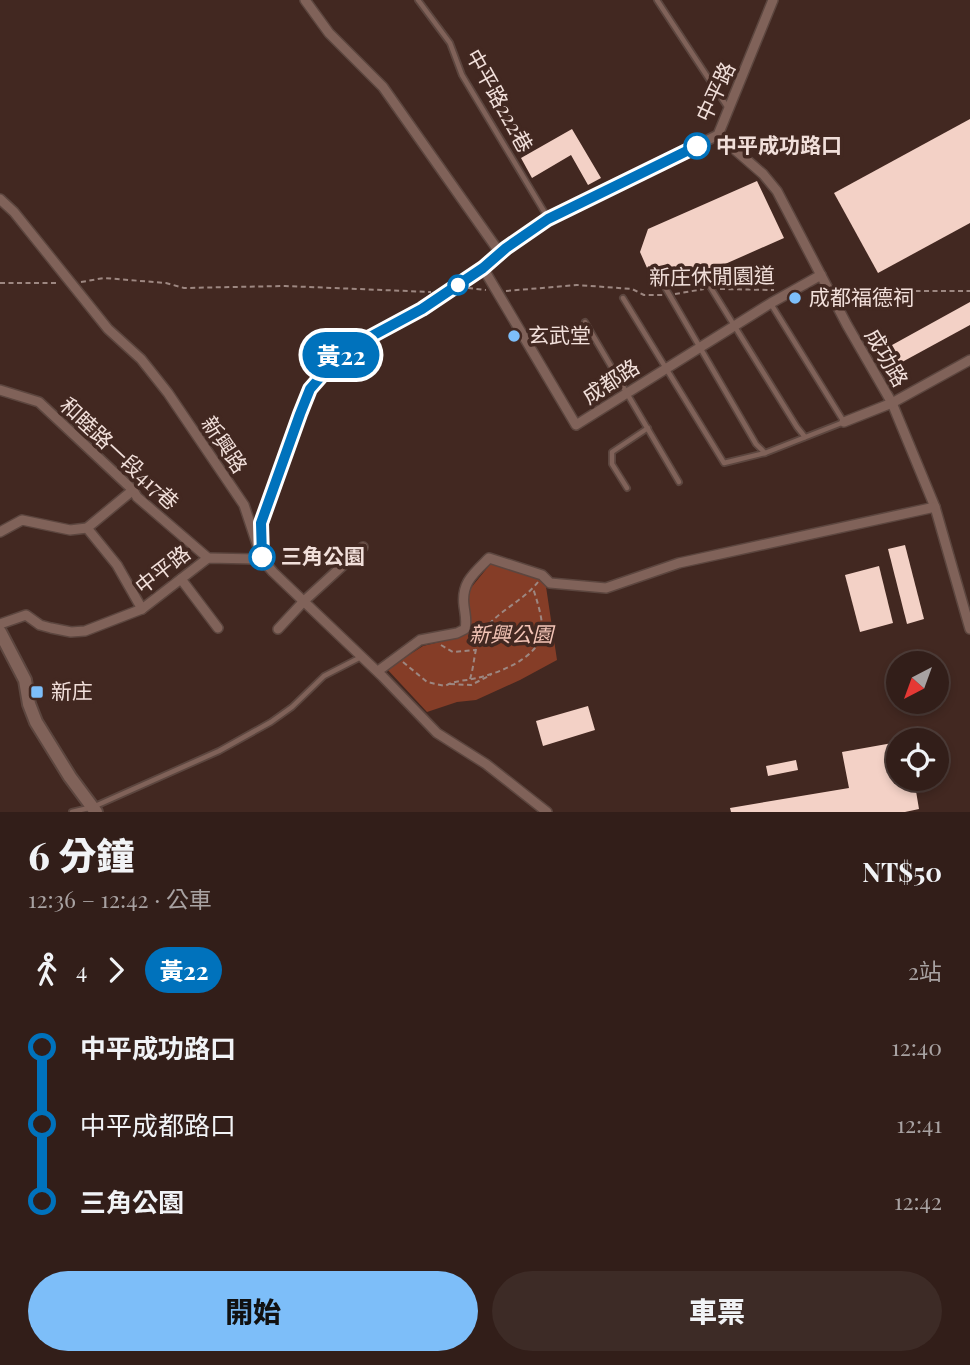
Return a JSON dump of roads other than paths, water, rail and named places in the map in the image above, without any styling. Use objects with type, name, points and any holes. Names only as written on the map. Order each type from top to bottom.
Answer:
[{"type":"street","points":[[305,0],[330,33],[383,88],[500,253]]},
{"type":"street","name":"中平路","points":[[0,624],[26,615],[40,625],[51,628],[71,632],[85,631],[142,609],[208,558],[262,559],[261,523],[310,389],[338,357],[452,290],[548,219],[718,135],[773,0]]},
{"type":"street","name":"成功路","points":[[718,135],[763,174],[777,191],[829,291],[892,402],[935,508],[970,629]]},
{"type":"street","name":"新興路","points":[[0,199],[14,212],[108,329],[141,359],[168,393],[244,505],[262,559],[378,671],[437,733],[486,764],[547,812]]},
{"type":"street","name":"成都路","points":[[483,268],[576,425],[699,347],[821,275]]},
{"type":"street","points":[[844,422],[892,402],[970,360]]},
{"type":"street","name":"和睦路一段417巷","points":[[0,390],[39,402],[133,490],[145,505],[208,558]]},
{"type":"street","points":[[0,532],[22,520],[70,530],[87,528],[133,490]]},
{"type":"street","points":[[378,671],[409,646],[430,637],[457,633],[465,629],[462,592],[489,558],[542,575],[550,583],[606,587],[679,563],[935,508]]},
{"type":"street","points":[[87,528],[117,565],[142,609]]},
{"type":"street","points":[[278,629],[363,547]]},
{"type":"street","points":[[181,579],[218,628]]},
{"type":"street","points":[[0,632],[25,680],[29,704],[36,722],[70,777],[94,809]]},
{"type":"lane","name":"中平路222巷","points":[[418,0],[450,43],[462,75],[548,219]]},
{"type":"lane","points":[[657,0],[728,108]]},
{"type":"lane","points":[[706,280],[805,437]]},
{"type":"lane","points":[[666,289],[756,444],[765,453]]},
{"type":"lane","points":[[623,298],[724,463],[765,453],[844,422],[771,303]]},
{"type":"lane","points":[[585,322],[679,482]]},
{"type":"lane","points":[[627,488],[612,464],[612,452],[648,428]]},
{"type":"lane","points":[[72,812],[94,809],[219,751],[271,722],[324,676],[362,657]]},
{"type":"place","name":"中平成功路口","points":[[697,146]]},
{"type":"place","name":"成都福德祠","points":[[795,298]]},
{"type":"place","name":"玄武堂","points":[[514,336]]},
{"type":"place","name":"三角公園","points":[[262,557]]},
{"type":"place","name":"新庄","points":[[37,692]]},
{"type":"park label","name":"新興公園","points":[[511,635]]}]
